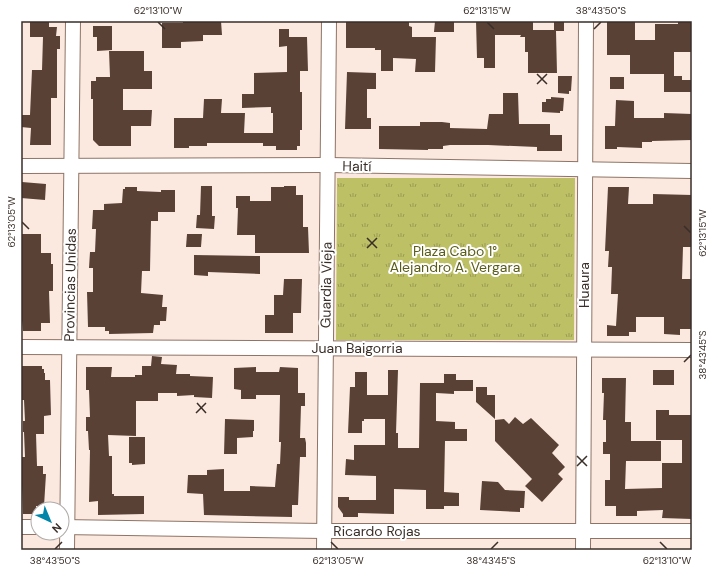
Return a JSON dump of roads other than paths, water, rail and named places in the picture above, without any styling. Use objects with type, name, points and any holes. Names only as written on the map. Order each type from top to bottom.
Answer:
[{"type":"street","name":"Provincias Unidas","points":[[66,501],[69,347],[72,21]]},
{"type":"street","name":"Guardia Vieja","points":[[324,550],[325,348],[330,21]]},
{"type":"street","name":"Huaura","points":[[583,550],[586,21]]},
{"type":"street","name":"Haití","points":[[21,166],[328,165],[692,170]]},
{"type":"street","name":"Juan Baigorria","points":[[21,347],[692,350]]},
{"type":"street","name":"Ricardo Rojas","points":[[70,526],[324,530],[692,531]]},
{"type":"park label","name":"Plaza Cabo 1° Alejandro A. Vergara","points":[[455,260]]}]
